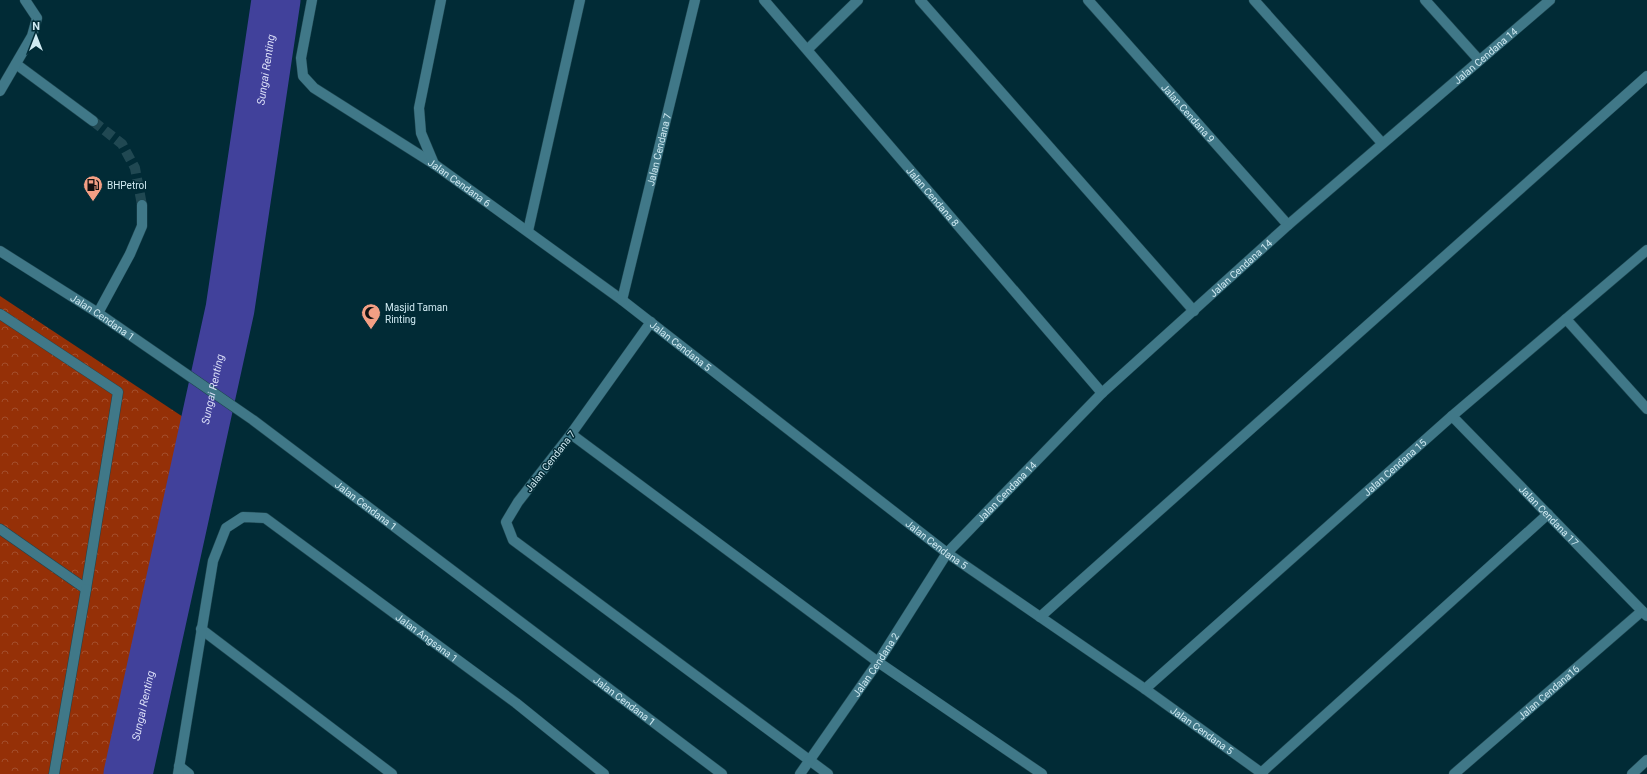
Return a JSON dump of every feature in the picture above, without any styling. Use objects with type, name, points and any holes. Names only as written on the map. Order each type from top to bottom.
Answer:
[{"type":"street","points":[[0,91],[32,36],[36,18],[25,0]]},
{"type":"street","points":[[312,0],[301,58],[303,76],[314,88],[434,164]]},
{"type":"street","name":"Jalan Cendana 6","points":[[441,0],[419,108],[421,133],[434,164],[622,300]]},
{"type":"street","points":[[528,231],[580,0]]},
{"type":"street","name":"Jalan Cendana 7","points":[[622,300],[695,0]]},
{"type":"street","name":"Jalan Cendana 8","points":[[764,0],[808,49],[1102,393]]},
{"type":"street","points":[[808,49],[858,0]]},
{"type":"street","points":[[920,0],[1194,311]]},
{"type":"street","name":"Jalan Cendana 9","points":[[1088,0],[1288,225]]},
{"type":"street","points":[[1254,0],[1382,143]]},
{"type":"street","points":[[1425,0],[1479,60]]},
{"type":"street","name":"Jalan Cendana 14","points":[[947,553],[1102,393],[1288,225],[1550,0]]},
{"type":"street","points":[[16,64],[94,121]]},
{"type":"street","points":[[1040,617],[1647,76]]},
{"type":"street","points":[[98,313],[130,254],[142,226],[142,205]]},
{"type":"street","name":"Jalan Cendana 15","points":[[1145,688],[1452,416],[1647,250]]},
{"type":"street","name":"Jalan Cendana 1","points":[[0,252],[98,313],[253,420],[722,774]]},
{"type":"street","name":"Jalan Cendana 5","points":[[622,300],[947,553],[1145,688],[1262,774]]},
{"type":"street","points":[[0,314],[118,392],[54,774]]},
{"type":"street","points":[[1566,319],[1647,409]]},
{"type":"street","name":"Jalan Cendana 7","points":[[651,322],[571,434],[518,502],[506,522],[513,540],[808,760]]},
{"type":"street","name":"Jalan Cendana 17","points":[[1452,416],[1645,614]]},
{"type":"street","points":[[571,434],[878,662],[1042,774]]},
{"type":"street","points":[[1262,774],[1548,514]]},
{"type":"street","name":"Jalan Angsana 1","points":[[201,629],[213,561],[226,528],[243,517],[265,518],[516,703],[604,774]]},
{"type":"street","points":[[0,529],[86,588]]},
{"type":"street","name":"Jalan Cendana 2","points":[[800,774],[808,760],[878,662],[947,553]]},
{"type":"street","name":"Jalan Cendana16","points":[[1454,774],[1645,614]]},
{"type":"street","points":[[189,774],[178,770],[201,629],[392,774]]},
{"type":"street","points":[[808,760],[828,774]]},
{"type":"street","points":[[1632,774],[1647,760]]},
{"type":"green space","points":[[0,296],[224,444],[151,774],[0,774]]},
{"type":"waterway","name":"Sungai Renting","points":[[128,774],[230,309],[276,0]]},
{"type":"tunnel","points":[[93,121],[122,144],[135,168],[142,205]]},
{"type":"place","name":"BHPetrol","points":[[93,202]]},
{"type":"place","name":"Masjid Taman Rinting","points":[[371,330]]}]
